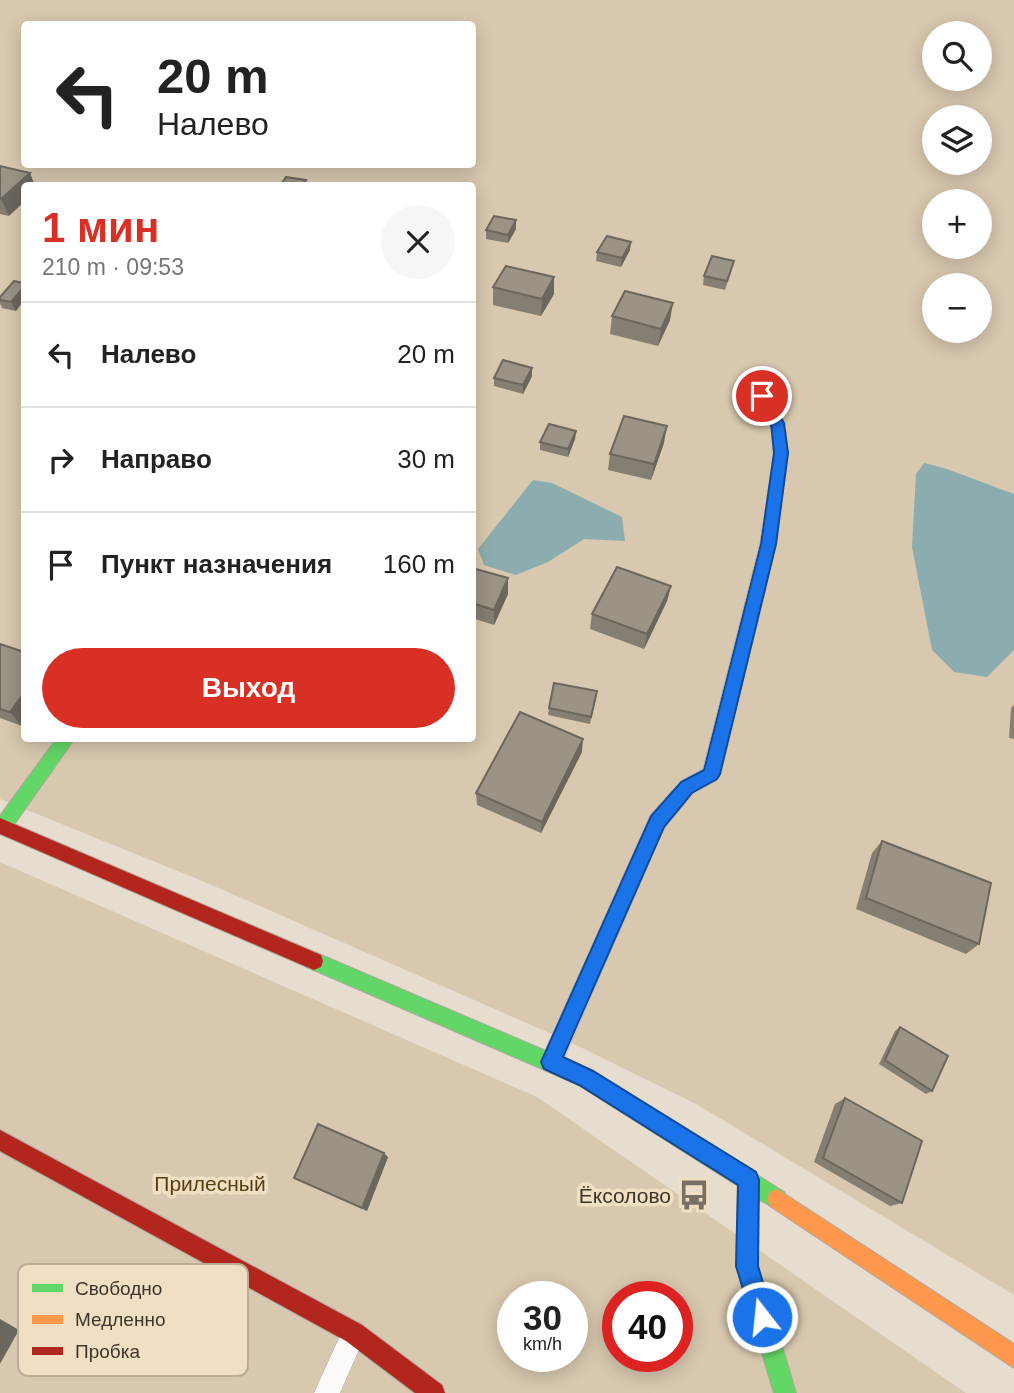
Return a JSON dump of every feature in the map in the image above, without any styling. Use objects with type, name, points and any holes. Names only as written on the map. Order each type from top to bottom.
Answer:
[{"type":"street","points":[[63,742],[1,827],[586,1078],[748,1180],[1014,1357]]},
{"type":"street","points":[[0,1140],[227,1264]]},
{"type":"street","points":[[748,1180],[747,1266],[785,1393]]},
{"type":"street","points":[[248,1275],[354,1333],[434,1393]]},
{"type":"lane","points":[[551,1062],[657,822],[687,788],[711,774],[768,544],[781,453],[778,423],[762,396]]},
{"type":"lane","points":[[327,1393],[354,1333]]},
{"type":"green space","points":[[0,0],[1014,0],[1014,1295],[698,1105],[570,1042],[207,883],[0,799]]},
{"type":"green space","name":"Прилесный","points":[[0,862],[537,1097],[966,1393],[0,1393]]},
{"type":"water","points":[[924,463],[1014,494],[1014,650],[987,677],[954,672],[932,650],[912,547],[916,474]]},
{"type":"water","points":[[533,480],[552,483],[622,517],[625,541],[584,539],[548,562],[516,575],[484,565],[478,549]]},
{"type":"building","points":[[0,166],[30,173],[1,199],[0,198]]},
{"type":"building","points":[[286,177],[306,180],[305,182],[283,182]]},
{"type":"building","points":[[494,216],[516,220],[508,235],[486,230]]},
{"type":"building","points":[[607,236],[631,242],[622,258],[597,252]]},
{"type":"building","points":[[712,256],[734,261],[727,281],[704,276]]},
{"type":"building","points":[[506,266],[554,277],[542,299],[493,287]]},
{"type":"building","points":[[14,281],[21,282],[21,290],[11,302],[0,300]]},
{"type":"building","points":[[625,291],[673,303],[661,329],[612,316]]},
{"type":"building","points":[[503,360],[532,368],[523,385],[494,378]]},
{"type":"building","points":[[624,416],[667,426],[654,464],[610,454]]},
{"type":"building","points":[[549,424],[576,431],[568,449],[540,442]]},
{"type":"building","points":[[617,567],[671,586],[647,634],[592,614]]},
{"type":"building","points":[[476,569],[508,578],[494,610],[476,604]]},
{"type":"building","points":[[0,644],[21,651],[21,697],[10,712],[0,709]]},
{"type":"building","points":[[554,683],[597,691],[591,717],[549,708]]},
{"type":"building","points":[[520,712],[583,739],[542,822],[476,793]]},
{"type":"building","points":[[882,841],[991,883],[979,944],[866,898]]},
{"type":"building","points":[[900,1027],[948,1056],[932,1091],[885,1060]]},
{"type":"building","points":[[845,1098],[922,1141],[902,1203],[823,1158]]},
{"type":"building","points":[[318,1124],[384,1153],[362,1208],[294,1178]]},
{"type":"traffic: fast","points":[[2,827],[64,742]]},
{"type":"traffic: fast","points":[[314,961],[586,1078],[777,1199]]},
{"type":"traffic: fast","points":[[748,1180],[747,1266],[785,1393]]},
{"type":"traffic: slow","points":[[777,1199],[1014,1357]]},
{"type":"traffic: jam","points":[[0,826],[314,961]]},
{"type":"traffic: jam","points":[[0,1140],[227,1264]]},
{"type":"traffic: jam","points":[[248,1275],[354,1333],[434,1393]]},
{"type":"place","name":"Ёксолово","points":[[694,1195]]},
{"type":"route","points":[[762,396],[778,423],[781,453],[768,544],[711,774],[687,788],[657,822],[551,1062],[586,1078],[748,1180],[747,1266],[762,1317]]}]
